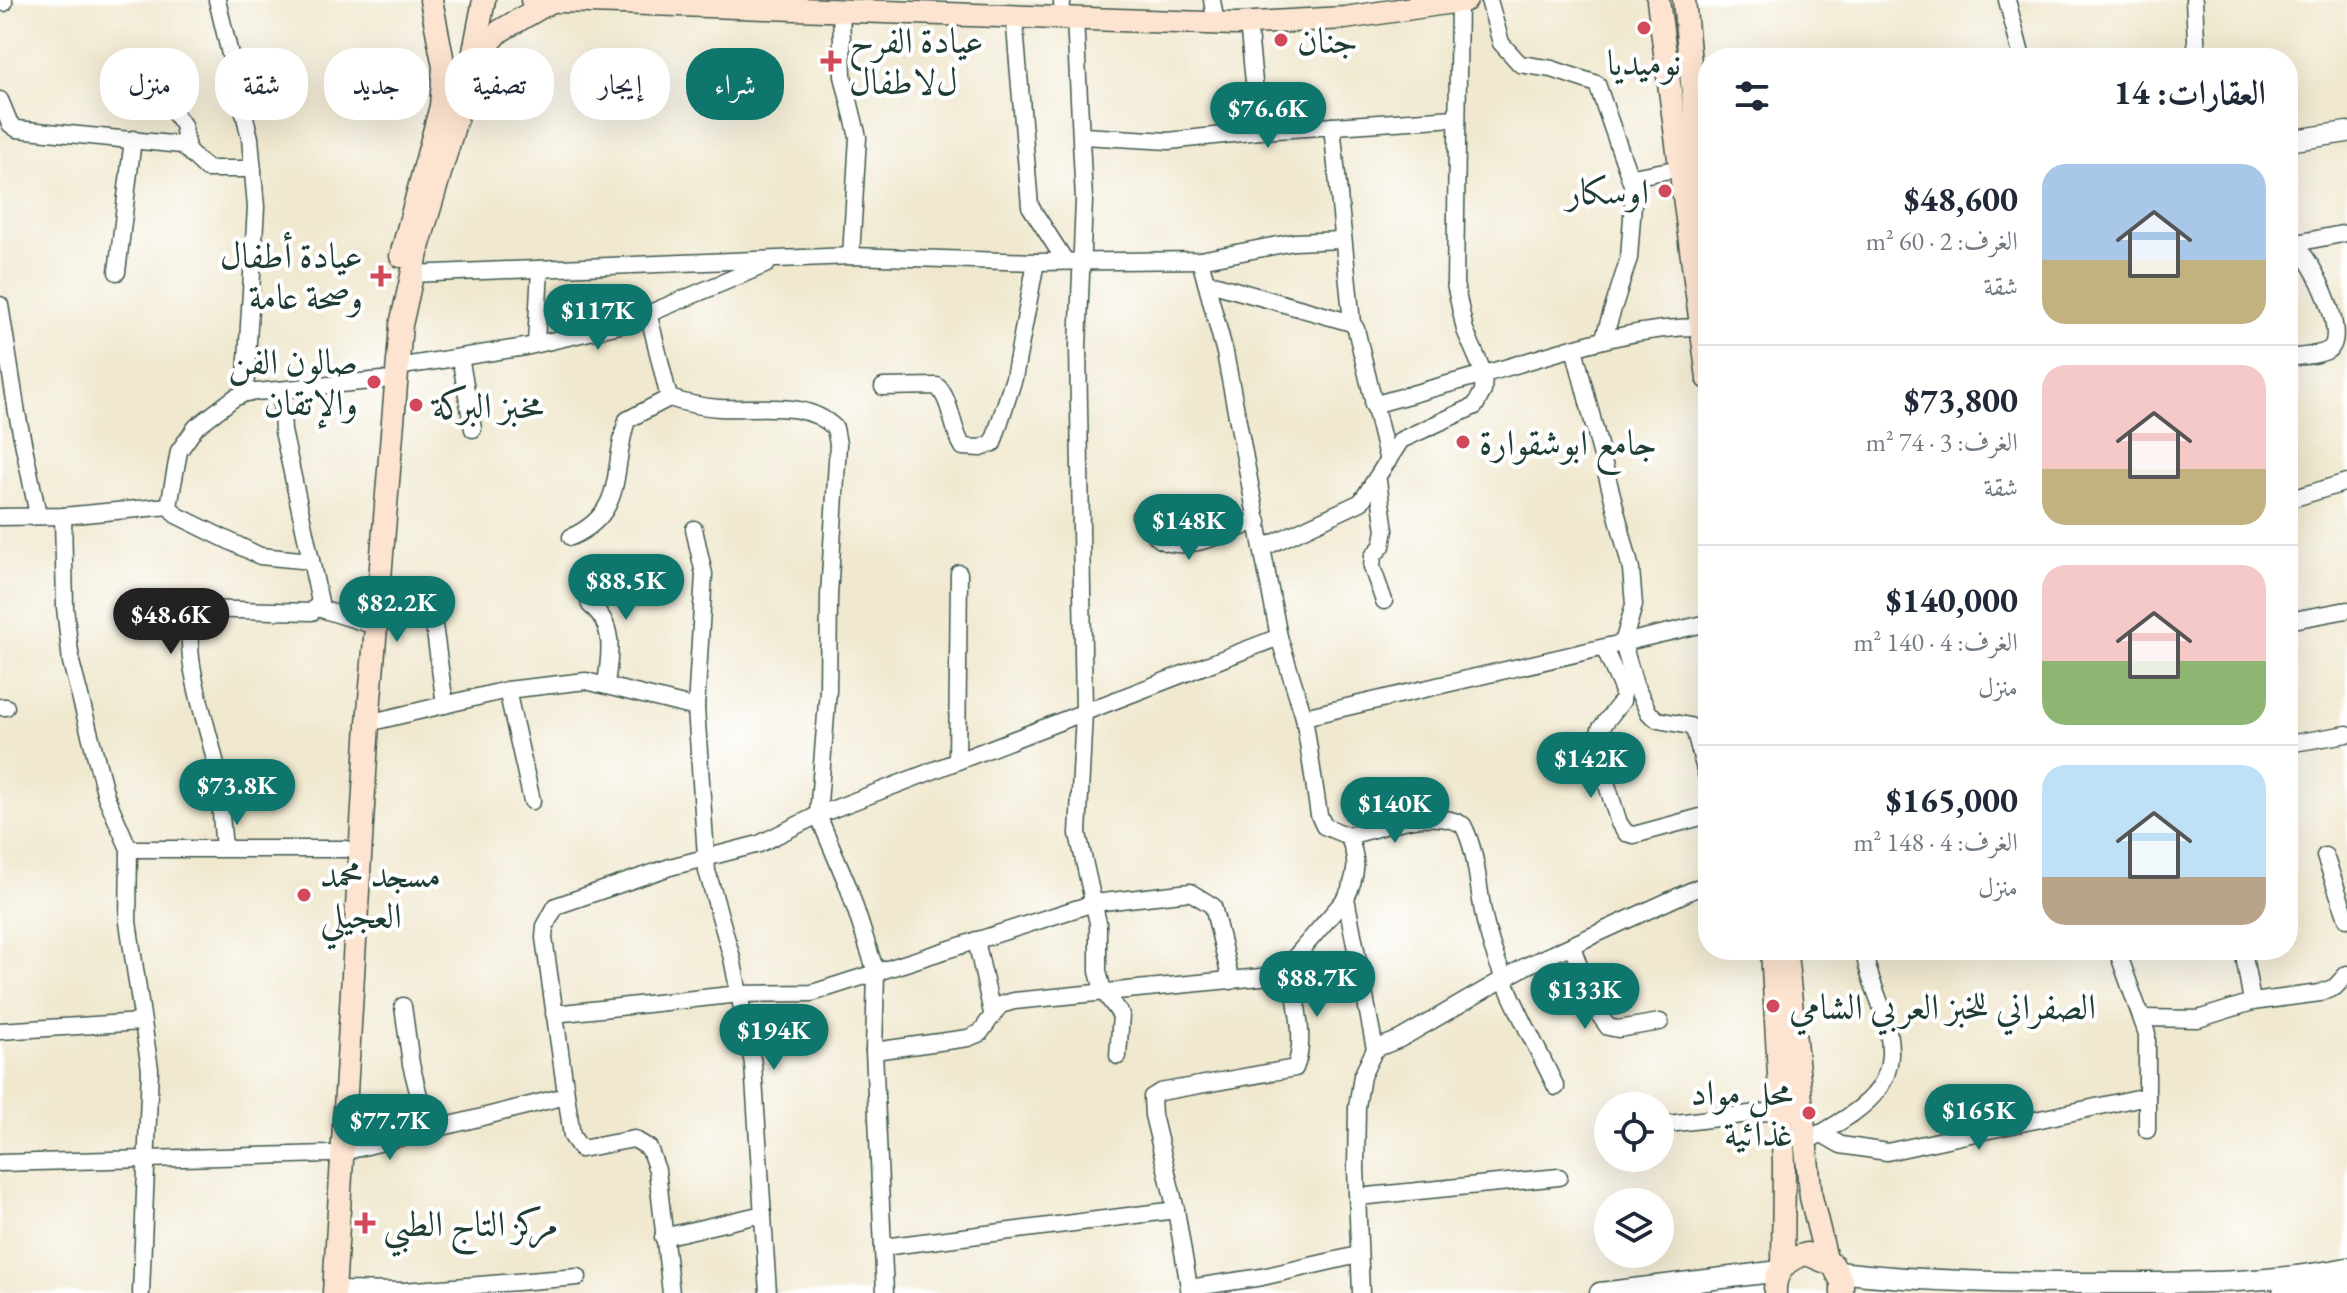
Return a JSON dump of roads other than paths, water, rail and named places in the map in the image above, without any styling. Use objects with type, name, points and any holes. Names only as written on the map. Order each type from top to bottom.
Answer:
[{"type":"main road","points":[[337,1153],[345,849],[390,374],[404,240],[441,106],[444,67],[431,0]]},
{"type":"main road","points":[[475,48],[484,0]]},
{"type":"main road","points":[[990,0],[1248,23],[1345,18],[1462,1]]},
{"type":"main road","points":[[485,48],[500,31],[541,1],[1014,15],[1066,7],[1213,6],[1285,11],[1376,0]]},
{"type":"main road","points":[[1658,0],[1681,168],[1698,236]]},
{"type":"main road","points":[[1684,0],[1698,189]]},
{"type":"main road","points":[[329,1292],[390,374],[411,274],[455,120]]},
{"type":"main road","points":[[1773,960],[1782,1110],[1779,1277]]},
{"type":"main road","points":[[1787,960],[1812,1138],[1811,1197],[1836,1275]]},
{"type":"main road","points":[[1779,1277],[1807,1254],[1836,1275]]},
{"type":"street","points":[[217,0],[247,125],[253,169],[255,260],[245,393]]},
{"type":"street","points":[[1489,0],[1501,43],[1520,64],[1552,69],[1590,81],[1601,89],[1613,134],[1632,177],[1629,258],[1604,337]]},
{"type":"street","points":[[2007,0],[2019,48]]},
{"type":"street","points":[[2194,0],[2196,48]]},
{"type":"street","points":[[1263,548],[1361,502],[1378,481],[1401,440],[1414,431],[1475,406],[1483,391],[1484,374],[1465,330],[1455,284],[1455,118],[1462,1]]},
{"type":"street","points":[[1066,7],[1083,136],[1072,260],[1084,712],[1078,834],[1094,903],[1103,991],[1121,1015],[1118,1056]]},
{"type":"street","points":[[841,9],[843,76],[858,137],[851,256]]},
{"type":"street","points":[[1014,15],[1030,206],[1072,260]]},
{"type":"street","points":[[1248,23],[1259,131]]},
{"type":"street","points":[[0,100],[5,116],[17,129],[133,139],[187,148]]},
{"type":"street","points":[[1083,136],[1169,141],[1259,131],[1455,118]]},
{"type":"street","points":[[179,120],[187,148],[207,169],[253,169]]},
{"type":"street","points":[[1332,126],[1352,323],[1388,461]]},
{"type":"street","points":[[2298,139],[2347,132]]},
{"type":"street","points":[[117,272],[133,139]]},
{"type":"street","points":[[1632,177],[1681,168]]},
{"type":"street","points":[[2298,240],[2347,233]]},
{"type":"street","points":[[411,274],[851,256],[1036,262],[1200,260],[1294,242],[1342,240]]},
{"type":"street","points":[[2298,248],[2316,270],[2337,330],[2333,346],[2328,351],[2298,356]]},
{"type":"street","points":[[169,506],[174,470],[186,439],[212,413],[245,393],[281,391],[390,374],[460,357],[536,344],[649,316],[776,260]]},
{"type":"street","points":[[1200,260],[1225,353],[1279,637],[1304,717],[1319,815],[1324,826],[1348,836],[1434,817],[1450,818],[1463,825],[1474,855],[1477,891],[1488,935],[1504,979],[1556,1087]]},
{"type":"street","points":[[883,387],[937,386],[944,394],[954,432],[963,447],[981,448],[993,443],[1014,378],[1036,262]]},
{"type":"street","points":[[536,344],[540,269]]},
{"type":"street","points":[[1206,282],[1352,323]]},
{"type":"street","points":[[0,305],[8,415],[38,515]]},
{"type":"street","points":[[649,316],[669,398]]},
{"type":"street","points":[[1373,405],[1604,337],[1658,328],[1698,327]]},
{"type":"street","points":[[1574,348],[1634,589],[1634,605],[1623,643],[1635,685],[1649,713],[1658,720],[1690,726],[1698,738]]},
{"type":"street","points":[[460,357],[473,429]]},
{"type":"street","points":[[281,391],[283,431],[318,593],[318,608]]},
{"type":"street","points":[[571,537],[591,528],[616,490],[627,420],[669,398],[716,408],[788,408],[810,412],[835,428],[838,444],[831,550],[828,690],[818,815],[848,886],[876,972],[874,1051],[885,1293]]},
{"type":"street","points":[[1378,481],[1385,530],[1382,546],[1373,556],[1372,567],[1384,601]]},
{"type":"street","points":[[2298,497],[2347,482]]},
{"type":"street","points":[[169,506],[185,522],[260,556],[311,561]]},
{"type":"street","points":[[0,517],[63,516],[169,506]]},
{"type":"street","points":[[63,516],[65,607],[71,662],[106,796],[129,849],[128,922],[150,1069],[144,1156],[141,1293]]},
{"type":"street","points":[[1140,516],[1159,539],[1174,544],[1193,542],[1258,521]]},
{"type":"street","points":[[694,529],[704,574],[696,708],[709,884],[740,994],[753,1064],[768,1293]]},
{"type":"street","points":[[582,569],[590,605],[601,613],[607,628],[610,652],[606,684]]},
{"type":"street","points":[[957,761],[959,573]]},
{"type":"street","points":[[431,603],[445,705]]},
{"type":"street","points":[[224,847],[216,767],[192,663],[189,630],[193,615],[198,609],[209,608],[267,613],[312,612],[318,608]]},
{"type":"street","points":[[318,608],[366,623]]},
{"type":"street","points":[[2298,619],[2347,610]]},
{"type":"street","points":[[1304,717],[1698,625]]},
{"type":"street","points":[[671,1293],[657,1170],[649,1148],[634,1139],[581,1149],[572,1136],[545,926],[556,906],[707,856],[759,844],[818,815],[1279,637]]},
{"type":"street","points":[[1604,648],[1623,691],[1622,701],[1600,729],[1596,750],[1619,823],[1626,833],[1634,835],[1698,818]]},
{"type":"street","points":[[368,723],[507,690],[586,681],[696,708]]},
{"type":"street","points":[[507,690],[532,801]]},
{"type":"street","points":[[2298,739],[2347,734]]},
{"type":"street","points":[[874,1051],[968,1038],[980,1033],[1000,1005],[1014,1001],[1271,976],[1290,963],[1346,898],[1355,879],[1357,863],[1348,836]]},
{"type":"street","points":[[129,849],[345,849]]},
{"type":"street","points":[[2325,856],[2347,919]]},
{"type":"street","points":[[1375,1049],[1400,1039],[1504,979],[1698,888]]},
{"type":"street","points":[[554,1014],[740,994],[812,993],[1094,903],[1190,892],[1208,900],[1218,919],[1231,981]]},
{"type":"street","points":[[1346,898],[1375,1049],[1362,1076],[1357,1107],[1361,1293]]},
{"type":"street","points":[[976,940],[992,1013]]},
{"type":"street","points":[[1572,946],[1593,1006],[1608,1027],[1618,1029],[1660,1022]]},
{"type":"street","points":[[1812,1138],[1860,1111],[1871,1101],[1890,1072],[1888,1029],[1867,960]]},
{"type":"street","points":[[2120,960],[2125,980],[2143,1018],[2149,1061],[2147,1130]]},
{"type":"street","points":[[2245,960],[2252,1002]]},
{"type":"street","points":[[1290,963],[1298,1032],[1295,1068],[1160,1092],[1152,1097],[1153,1115],[1176,1210],[1189,1290],[1358,1255]]},
{"type":"street","points":[[2143,1018],[2198,1019],[2252,1002],[2320,993],[2335,987],[2347,974]]},
{"type":"street","points":[[403,1006],[411,1064],[428,1132]]},
{"type":"street","points":[[0,1031],[141,1022]]},
{"type":"street","points":[[0,1163],[144,1156],[337,1153],[566,1096]]},
{"type":"street","points":[[1812,1138],[1887,1152],[2147,1096]]},
{"type":"street","points":[[1674,1123],[1782,1110]]},
{"type":"street","points":[[1358,1197],[1559,1177]]},
{"type":"street","points":[[883,1247],[1176,1210]]},
{"type":"street","points":[[663,1237],[763,1214]]},
{"type":"street","points":[[1836,1275],[2032,1283],[2233,1282],[2347,1268]]},
{"type":"street","points":[[329,1292],[404,1292],[578,1277]]},
{"type":"street","points":[[1600,1293],[1779,1277]]},
{"type":"street","points":[[2283,1293],[2347,1283]]},
{"type":"place","name":"نوميديا","points":[[1644,28]]},
{"type":"place","name":"جنان","points":[[1281,40]]},
{"type":"place","name":"عيادة الفرح لﻻطفال","points":[[831,61]]},
{"type":"place","name":"اوسكار","points":[[1665,191]]},
{"type":"place","name":"عيادة أطفال وصحة عامة","points":[[381,276]]},
{"type":"place","name":"صالون الفن والإتقان","points":[[374,382]]},
{"type":"place","name":"مخبز البركة","points":[[416,405]]},
{"type":"place","name":"جامع ابوشقوارة","points":[[1463,442]]},
{"type":"place","name":"مسجد محمد العجيلي","points":[[304,895]]},
{"type":"place","name":"الصفراني للخبز العربي الشامي","points":[[1773,1006]]},
{"type":"place","name":"محل مواد غذائية","points":[[1809,1113]]},
{"type":"place","name":"مركز التاج الطبي","points":[[365,1223]]}]
